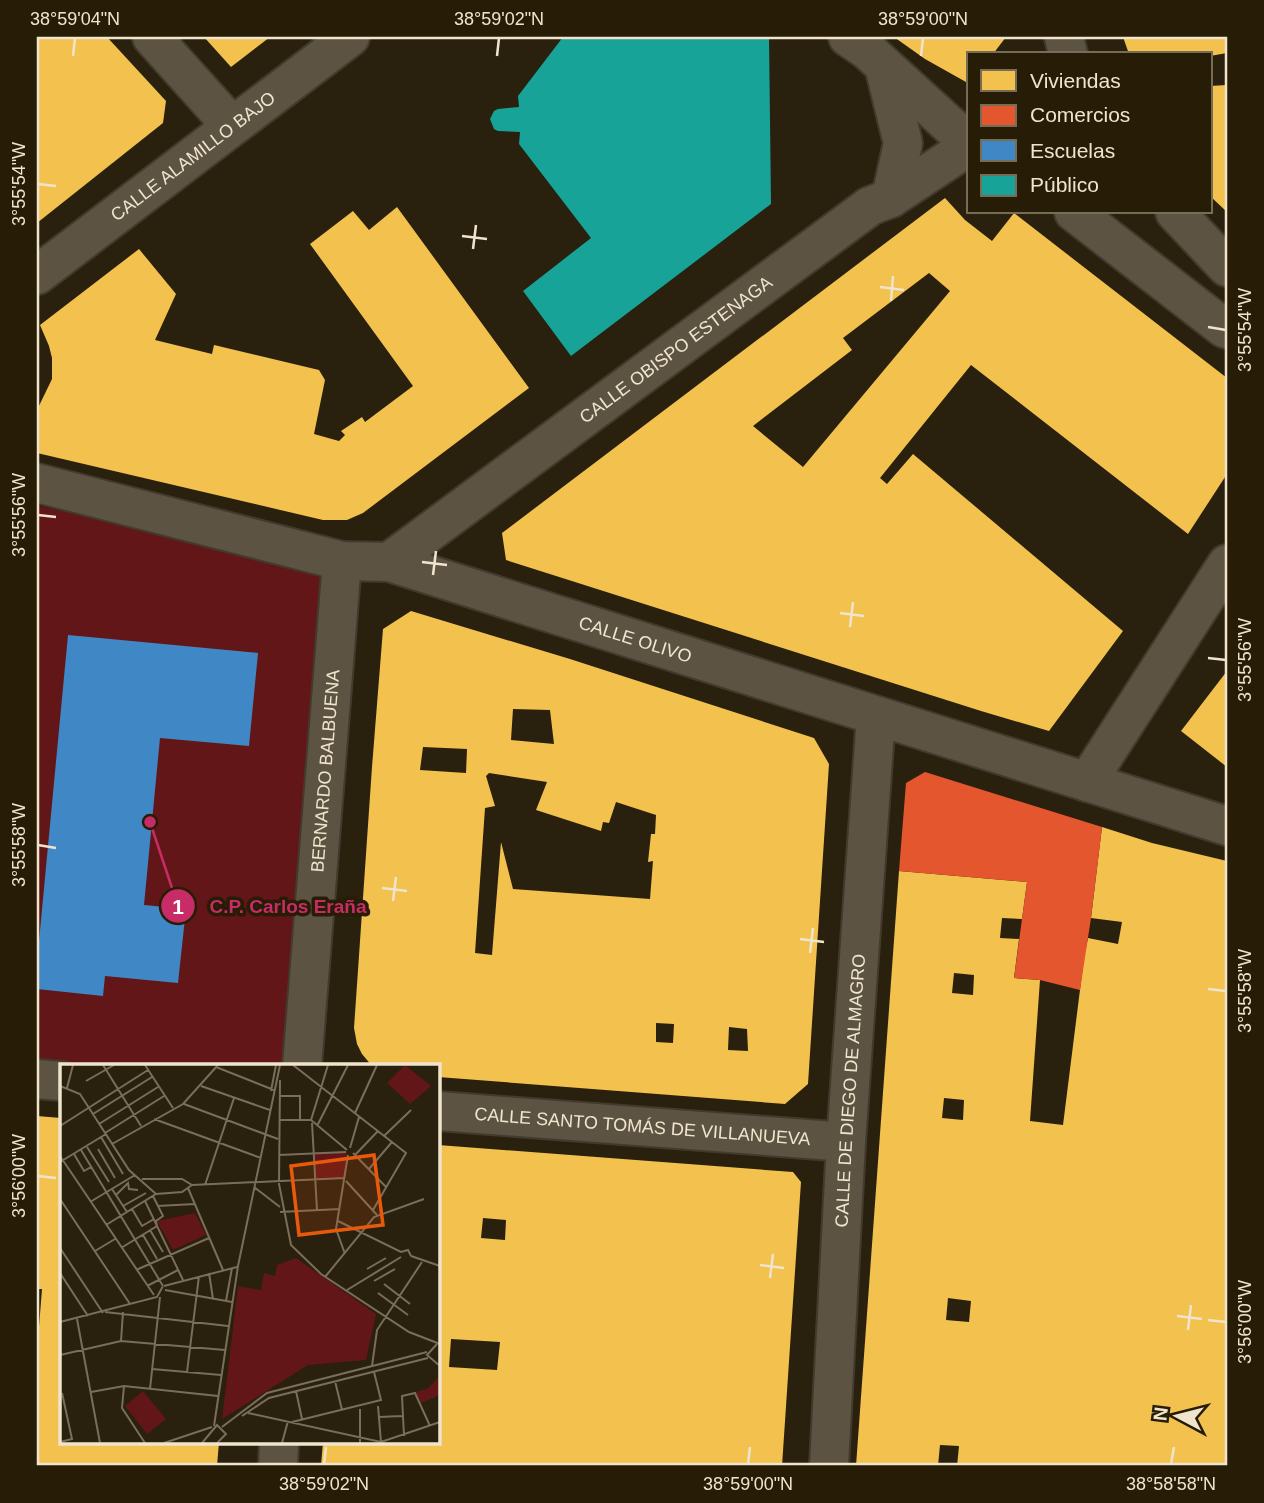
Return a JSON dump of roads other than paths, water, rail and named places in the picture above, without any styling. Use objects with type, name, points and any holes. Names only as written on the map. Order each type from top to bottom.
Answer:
[{"type":"street","points":[[152,37],[232,126]]},
{"type":"street","name":"CALLE ALAMILLO BAJO","points":[[37,275],[350,37]]},
{"type":"street","points":[[848,37],[867,50],[967,144]]},
{"type":"street","points":[[884,66],[903,142],[891,198]]},
{"type":"street","name":"CALLE OBISPO ESTENAGA","points":[[389,562],[870,206],[891,198],[967,146]]},
{"type":"street","points":[[1077,214],[1227,329]]},
{"type":"street","points":[[1177,214],[1227,267]]},
{"type":"street","name":"CALLE OLIVO","points":[[37,483],[342,561],[389,562],[1227,826]]},
{"type":"street","name":"BERNARDO BALBUENA","points":[[302,1064],[342,561]]},
{"type":"street","points":[[1087,782],[1227,564]]},
{"type":"street","name":"CALLE DE DIEGO DE ALMAGRO","points":[[829,1466],[846,1142],[876,716]]},
{"type":"street","points":[[37,1079],[60,1081]]},
{"type":"street","name":"CALLE SANTO TOMÁS DE VILLANUEVA","points":[[439,1111],[846,1142]]},
{"type":"street","points":[[278,1466],[279,1444]]},
{"type":"place","name":"C.P. Carlos Eraña","points":[[150,822]]}]
